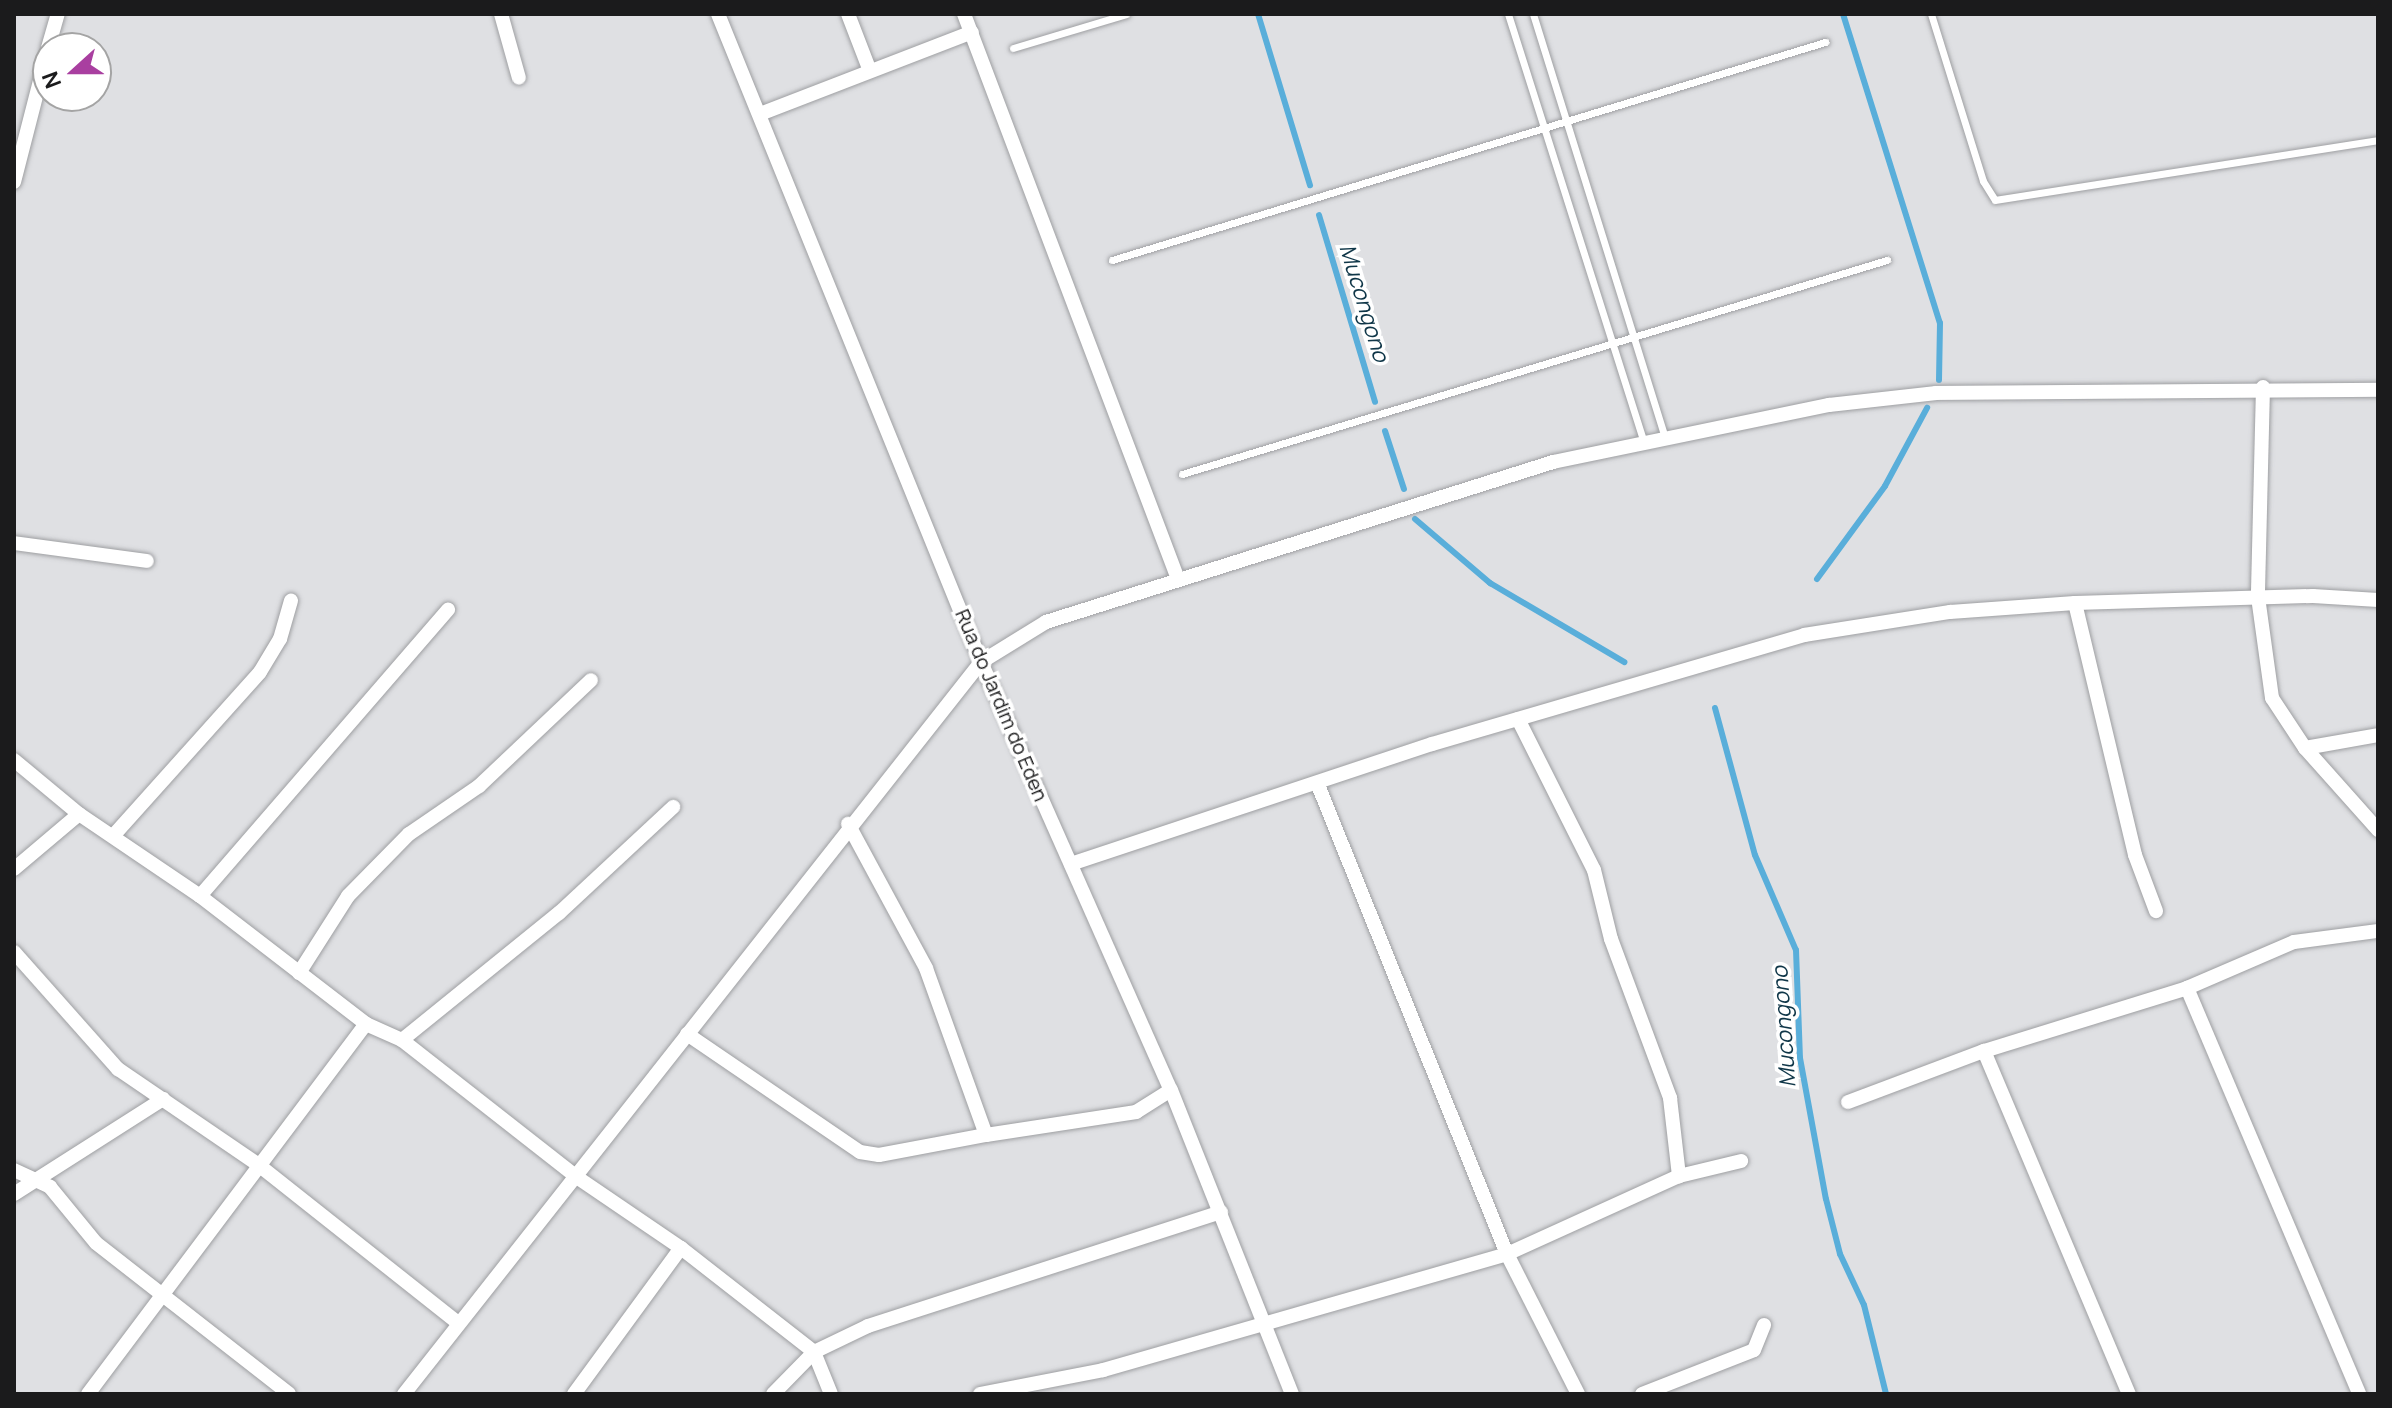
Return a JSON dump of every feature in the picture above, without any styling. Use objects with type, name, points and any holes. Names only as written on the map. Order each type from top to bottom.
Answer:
[{"type":"street","points":[[501,14],[519,78]]},
{"type":"street","name":"Rua do Jardim do Eden","points":[[718,14],[981,662],[1171,1090],[1292,1394]]},
{"type":"street","points":[[848,14],[870,71]]},
{"type":"street","points":[[964,14],[1178,579]]},
{"type":"street","points":[[760,114],[972,32]]},
{"type":"street","points":[[14,182],[32,112]]},
{"type":"street","points":[[2263,387],[2258,597],[2272,698],[2305,748],[2378,830]]},
{"type":"street","points":[[404,1394],[458,1323],[578,1178],[848,824],[981,662],[1046,622],[1553,462],[1913,395],[2263,387],[2378,390]]},
{"type":"street","points":[[14,543],[147,561]]},
{"type":"street","points":[[1071,864],[1518,719],[1804,635],[1950,612],[2075,603],[2258,597],[2378,600]]},
{"type":"street","points":[[113,836],[260,672],[280,639],[291,601]]},
{"type":"street","points":[[2075,603],[2135,855],[2156,911]]},
{"type":"street","points":[[200,896],[448,610]]},
{"type":"street","points":[[299,973],[348,896],[409,834],[479,786],[591,680]]},
{"type":"street","points":[[1518,719],[1594,870],[1611,939],[1670,1098],[1679,1176]]},
{"type":"street","points":[[2305,748],[2378,735]]},
{"type":"street","points":[[14,760],[79,814],[200,896],[366,1024],[402,1040],[578,1178],[681,1248],[814,1352],[831,1394]]},
{"type":"street","points":[[1318,785],[1507,1254],[1578,1394]]},
{"type":"street","points":[[402,1040],[559,913],[673,807]]},
{"type":"street","points":[[14,869],[79,814]]},
{"type":"street","points":[[848,824],[926,968],[986,1135]]},
{"type":"street","points":[[1848,1102],[1984,1051],[2187,988],[2294,942],[2378,931]]},
{"type":"street","points":[[14,952],[118,1069],[260,1166],[458,1323]]},
{"type":"street","points":[[2187,988],[2359,1394]]},
{"type":"street","points":[[88,1394],[165,1296],[366,1024]]},
{"type":"street","points":[[687,1034],[860,1152],[879,1155],[1136,1112],[1171,1090]]},
{"type":"street","points":[[1984,1051],[2129,1394]]},
{"type":"street","points":[[14,1194],[38,1182],[163,1099]]},
{"type":"street","points":[[980,1394],[1103,1370],[1263,1319],[1507,1254],[1679,1176],[1741,1161]]},
{"type":"street","points":[[14,1170],[59,1196],[96,1243],[289,1394]]},
{"type":"street","points":[[773,1394],[814,1352],[868,1326],[1221,1212]]},
{"type":"street","points":[[574,1394],[681,1248]]},
{"type":"street","points":[[1642,1394],[1754,1350],[1764,1325]]},
{"type":"lane","points":[[1013,48],[1126,14]]},
{"type":"lane","points":[[1508,14],[1645,444]]},
{"type":"lane","points":[[1533,14],[1666,440]]},
{"type":"lane","points":[[1931,14],[1983,181],[1995,200],[2378,140]]},
{"type":"lane","points":[[1112,260],[1825,42]]},
{"type":"lane","points":[[1182,474],[1887,260]]},
{"type":"waterway","name":"Mucongono","points":[[1258,14],[1310,185]]},
{"type":"waterway","points":[[1843,14],[1940,323],[1939,380]]},
{"type":"waterway","name":"Mucongono","points":[[1319,215],[1375,402]]},
{"type":"waterway","points":[[1817,579],[1885,486],[1927,408]]},
{"type":"waterway","name":"Mucongono","points":[[1385,431],[1404,489]]},
{"type":"waterway","name":"Mucongono","points":[[1415,519],[1490,583],[1624,662]]},
{"type":"waterway","name":"Mucongono","points":[[1715,708],[1755,855],[1796,950],[1800,1058],[1826,1199],[1840,1254],[1864,1305],[1886,1394]]}]
